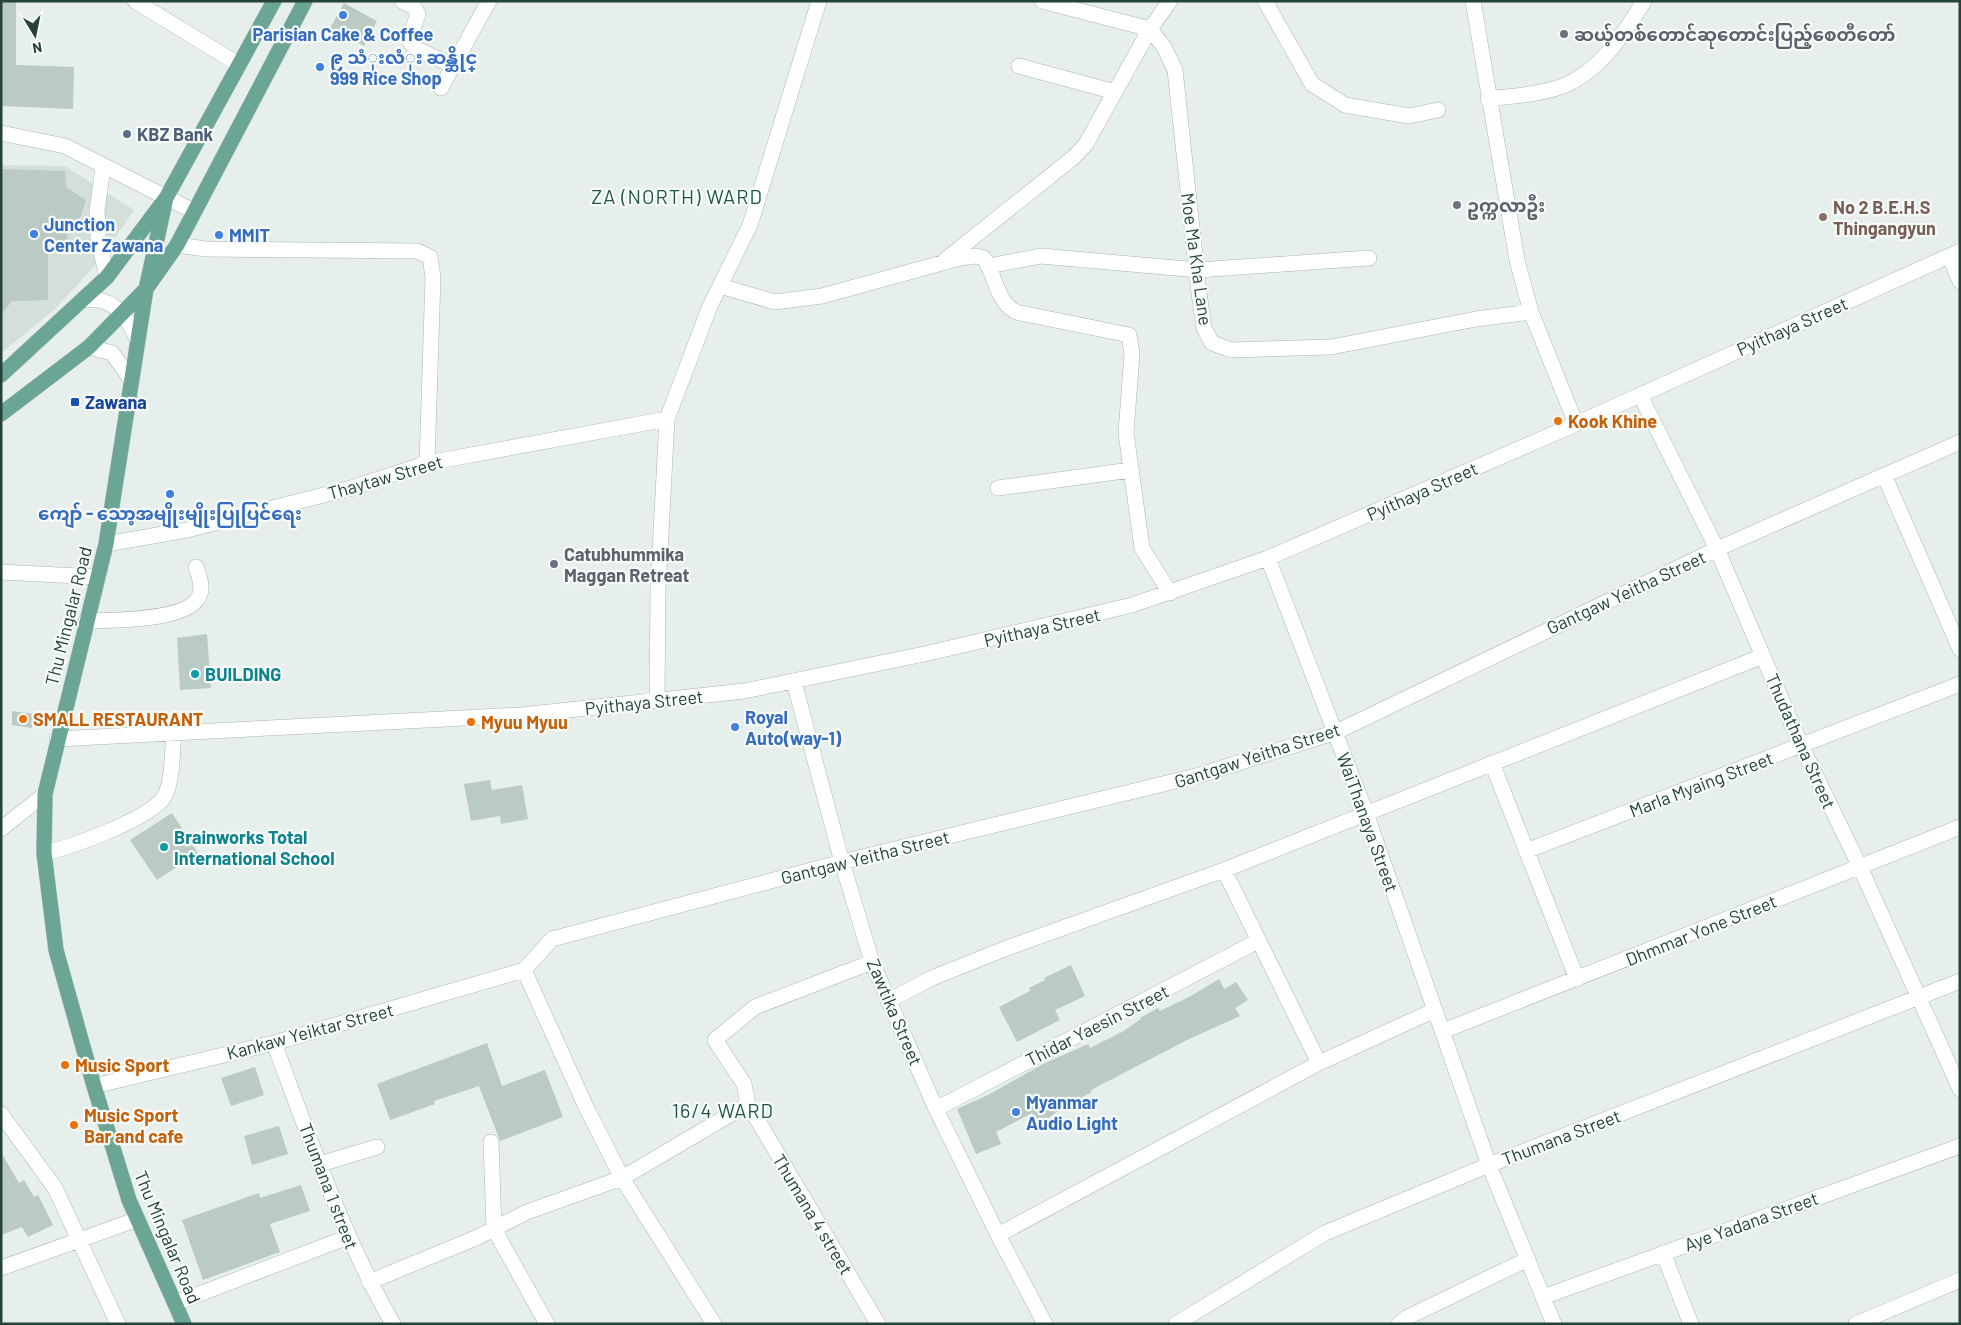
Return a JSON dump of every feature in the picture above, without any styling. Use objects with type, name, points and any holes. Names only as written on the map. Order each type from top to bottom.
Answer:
[{"type":"main road","points":[[1,375],[107,277],[166,198],[274,1]]},
{"type":"main road","points":[[1,414],[89,347],[146,289],[177,245],[305,1]]},
{"type":"main road","name":"Thu Mingalar Road","points":[[166,198],[146,289],[106,544],[45,794],[44,853],[56,950],[94,1086],[129,1200],[184,1324]]},
{"type":"street","points":[[135,1],[238,64]]},
{"type":"street","points":[[402,1],[414,7],[418,14],[409,40],[415,48],[453,66]]},
{"type":"street","points":[[441,88],[490,1]]},
{"type":"street","points":[[657,700],[658,589],[667,418],[710,306],[750,226],[819,1]]},
{"type":"street","points":[[1042,1],[1150,28]]},
{"type":"street","points":[[942,262],[1074,156],[1086,144],[1150,28],[1170,1]]},
{"type":"street","points":[[1265,1],[1312,84],[1345,105],[1409,116],[1438,110]]},
{"type":"street","points":[[1473,1],[1488,100],[1517,260],[1531,312],[1576,424]]},
{"type":"street","points":[[1488,100],[1560,87],[1591,70],[1629,27],[1644,1]]},
{"type":"street","name":"Moe Ma Kha Lane","points":[[1150,28],[1164,47],[1175,70],[1182,149],[1204,328],[1212,343],[1232,350],[1330,347],[1476,319],[1531,312]]},
{"type":"street","points":[[1019,66],[1115,92]]},
{"type":"street","points":[[1,133],[65,146],[194,212]]},
{"type":"street","points":[[103,167],[97,211],[98,238],[107,277]]},
{"type":"street","points":[[177,245],[206,249],[416,251],[430,257],[433,278],[427,463]]},
{"type":"street","points":[[1954,254],[1960,281]]},
{"type":"street","name":"Pyithaya Street","points":[[57,739],[522,715],[744,691],[978,642],[1132,605],[1268,558],[1576,424],[1954,254]]},
{"type":"street","points":[[720,286],[776,302],[822,296],[942,262],[976,256],[984,258],[990,266],[1002,301],[1008,308],[1016,312],[1129,335],[1132,354],[1126,433],[1142,548],[1170,593]]},
{"type":"street","points":[[990,266],[1042,256],[1198,270],[1369,258]]},
{"type":"street","points":[[83,299],[104,301],[122,314],[132,325],[138,343]]},
{"type":"street","points":[[89,347],[112,353],[132,381]]},
{"type":"street","name":"Thudathana Street","points":[[1640,395],[1717,549],[1801,745],[1860,867],[1960,1089]]},
{"type":"street","name":"Thaytaw Street","points":[[106,544],[187,530],[351,488],[427,463],[667,418]]},
{"type":"street","name":"Gantgaw Yeitha Street","points":[[524,970],[552,939],[842,862],[1200,775],[1336,732],[1717,549],[1960,442]]},
{"type":"street","points":[[998,488],[1131,470]]},
{"type":"street","points":[[1884,475],[1960,649]]},
{"type":"street","name":"WaiThanaya Street","points":[[1268,558],[1366,813],[1489,1165],[1554,1324]]},
{"type":"street","points":[[86,621],[150,618],[183,610],[196,601],[200,595],[201,583],[196,568]]},
{"type":"street","points":[[1,572],[98,577]]},
{"type":"street","points":[[888,1000],[932,978],[1006,948],[1224,870],[1763,656]]},
{"type":"street","name":"Zawtika Street","points":[[794,682],[842,862],[872,962],[936,1108],[998,1235],[1045,1324]]},
{"type":"street","name":"Marla Myaing Street","points":[[1526,851],[1960,684]]},
{"type":"street","points":[[44,853],[95,838],[156,806],[164,797],[168,788],[174,733]]},
{"type":"street","points":[[1492,763],[1577,979]]},
{"type":"street","points":[[1,829],[45,794]]},
{"type":"street","name":"Dhmmar Yone Street","points":[[1442,1031],[1960,827]]},
{"type":"street","points":[[1224,870],[1319,1063]]},
{"type":"street","name":"Thidar Yaesin Street","points":[[936,1108],[1258,941]]},
{"type":"street","name":"Thumana 4 street","points":[[872,962],[755,1007],[715,1040],[744,1084],[748,1104],[878,1324]]},
{"type":"street","points":[[524,970],[586,1107],[622,1178],[714,1324]]},
{"type":"street","name":"Kankaw Yeiktar Street","points":[[94,1086],[274,1043],[524,970]]},
{"type":"street","name":"Thumana Street","points":[[1176,1324],[1325,1233],[1489,1165],[1960,981]]},
{"type":"street","points":[[998,1235],[1319,1063],[1435,1010]]},
{"type":"street","name":"Thumana 1 street","points":[[274,1043],[348,1237],[369,1282],[394,1324]]},
{"type":"street","points":[[369,1282],[494,1229],[527,1212],[622,1178],[748,1104]]},
{"type":"street","points":[[1,1114],[55,1188],[118,1324]]},
{"type":"street","points":[[492,1142],[494,1229],[547,1324]]},
{"type":"street","name":"Aye Yadana Street","points":[[1543,1297],[1960,1146]]},
{"type":"street","points":[[320,1164],[377,1147]]},
{"type":"street","points":[[1,1268],[138,1219]]},
{"type":"street","points":[[176,1303],[348,1237]]},
{"type":"street","points":[[1663,1253],[1691,1324]]},
{"type":"street","points":[[1399,1324],[1406,1318],[1528,1259]]},
{"type":"street","points":[[1856,1324],[1960,1280]]},
{"type":"shaded area","points":[[1,165],[65,166],[134,210],[99,261],[54,310],[1,353]]},
{"type":"building","points":[[1,2],[16,2],[16,65],[74,67],[73,109],[1,106]]},
{"type":"building","points":[[344,3],[377,21],[364,46],[330,28]]},
{"type":"building","name":"Junction Center Zawana","points":[[1,169],[65,171],[66,187],[86,200],[79,221],[66,218],[68,247],[48,247],[48,300],[12,301],[1,315]]},
{"type":"building","name":"BUILDING","points":[[207,634],[211,688],[180,690],[177,638]]},
{"type":"building","name":"SMALL RESTAURANT","points":[[12,711],[34,714],[32,728],[12,725]]},
{"type":"building","points":[[490,780],[492,790],[522,785],[528,819],[501,824],[500,816],[471,821],[464,784]]},
{"type":"building","name":"Brainworks Total International School","points":[[172,813],[198,853],[157,880],[130,840]]},
{"type":"building","points":[[1071,965],[1085,996],[1055,1010],[1060,1020],[1017,1042],[999,1007],[1030,991],[1029,988],[1045,980],[1044,978]]},
{"type":"building","points":[[1219,979],[1224,989],[1236,982],[1248,1000],[1235,1008],[1240,1016],[1189,1039],[1091,1090],[1092,1092],[1065,1106],[1039,1125],[1032,1113],[996,1132],[1001,1144],[976,1154],[957,1109],[988,1095],[1043,1064],[1088,1044],[1090,1048],[1122,1032],[1140,1018],[1158,1008],[1160,1011],[1191,996]]},
{"type":"building","points":[[487,1043],[502,1086],[545,1070],[563,1117],[500,1141],[479,1086],[434,1101],[435,1104],[390,1120],[377,1084]]},
{"type":"building","points":[[255,1067],[264,1095],[231,1106],[221,1078]]},
{"type":"building","points":[[279,1126],[288,1154],[252,1165],[244,1136]]},
{"type":"building","points":[[1,1152],[19,1183],[24,1180],[34,1197],[38,1195],[53,1225],[28,1237],[22,1227],[1,1235]]},
{"type":"building","points":[[301,1185],[310,1211],[270,1224],[280,1252],[203,1280],[182,1220],[259,1193],[260,1198]]},
{"type":"place","name":"Parisian Cake & Coffee","points":[[343,15]]},
{"type":"place","name":"ဆယ့်တစ်တောင်ဆုတောင်းပြည့်စေတီတော်","points":[[1564,34]]},
{"type":"place","name":"၉ သံုးလံုး ဆန္ဆိုင္ 999 Rice Shop","points":[[320,67]]},
{"type":"place","name":"KBZ Bank","points":[[127,134]]},
{"type":"place","name":"ဥက္ကလာဦး","points":[[1457,205]]},
{"type":"place","name":"No 2 B.E.H.S Thingangyun","points":[[1823,217]]},
{"type":"place","name":"Junction Center Zawana","points":[[34,234]]},
{"type":"place","name":"MMIT","points":[[219,235]]},
{"type":"place","name":"Zawana","points":[[75,402]]},
{"type":"place","name":"Kook Khine","points":[[1558,421]]},
{"type":"place","name":"ကျော် - သော့အမျိုးမျိုးပြုပြင်ရေး","points":[[170,494]]},
{"type":"place","name":"Catubhummika Maggan Retreat","points":[[554,564]]},
{"type":"place","name":"BUILDING","points":[[195,674]]},
{"type":"place","name":"SMALL RESTAURANT","points":[[23,719]]},
{"type":"place","name":"Myuu Myuu","points":[[471,722]]},
{"type":"place","name":"Royal Auto(way-1)","points":[[735,727]]},
{"type":"place","name":"Brainworks Total International School","points":[[164,847]]},
{"type":"place","name":"Music Sport","points":[[65,1065]]},
{"type":"place","name":"Myanmar Audio Light","points":[[1016,1112]]},
{"type":"place","name":"Music Sport Bar and cafe","points":[[74,1125]]},
{"type":"district","name":"ZA (NORTH) WARD","points":[[677,196]]},
{"type":"district","name":"16/4 WARD","points":[[723,1110]]}]
